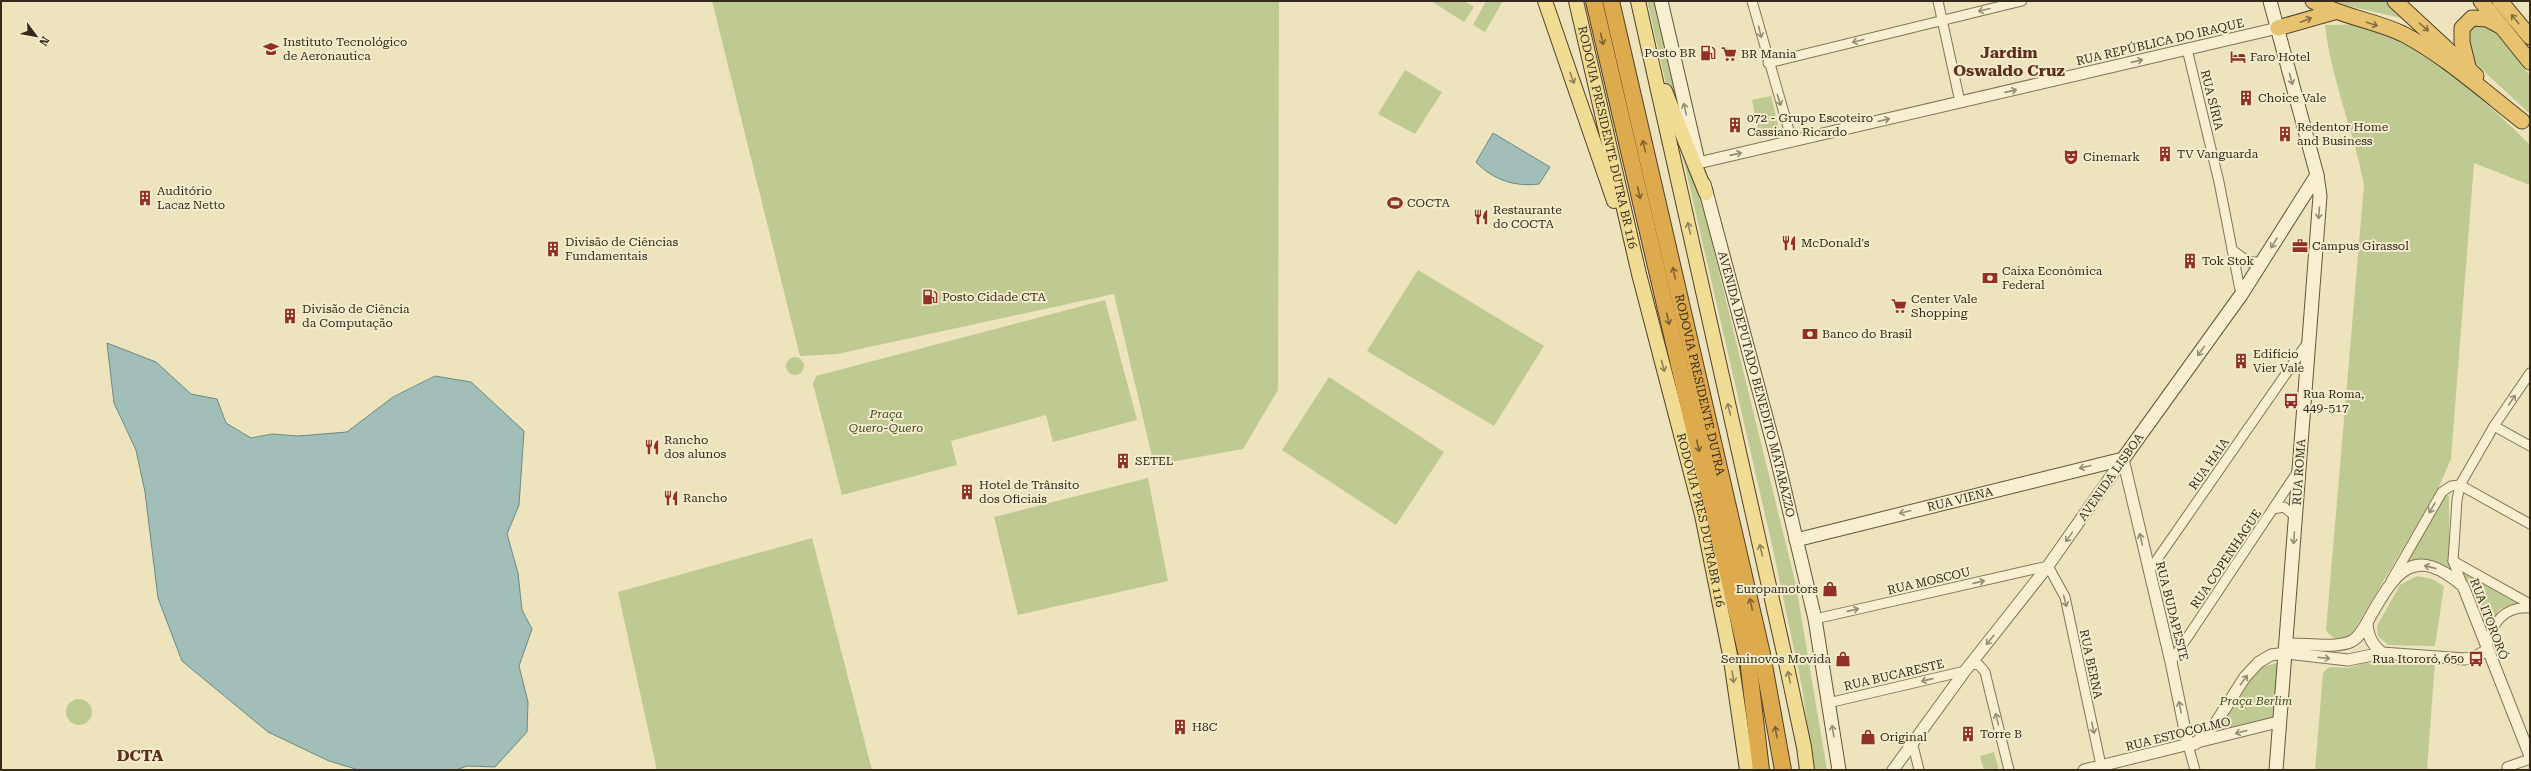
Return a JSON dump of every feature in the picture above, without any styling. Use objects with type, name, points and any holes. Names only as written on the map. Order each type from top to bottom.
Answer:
[{"type":"highway","name":"RODOVIA PRESIDENTE DUTRA","points":[[1594,1],[1748,660],[1761,770]]},
{"type":"highway","name":"RODOVIA PRESIDENTE DUTRA","points":[[1611,1],[1762,654],[1784,770]]},
{"type":"highway","points":[[2313,1],[2334,12],[2402,34],[2456,70],[2526,124]]},
{"type":"highway","points":[[2395,1],[2468,67],[2526,124]]},
{"type":"highway","points":[[2481,1],[2530,62]]},
{"type":"highway","points":[[2500,1],[2530,37]]},
{"type":"highway","points":[[2278,28],[2334,12]]},
{"type":"highway","points":[[2468,67],[2462,42],[2462,28],[2472,18],[2487,19],[2502,27]]},
{"type":"main road","points":[[1546,1],[1638,274]]},
{"type":"main road","name":"RODOVIA PRESIDENTE DUTRA BR 116","points":[[1576,1],[1638,274]]},
{"type":"main road","points":[[1638,1],[1803,740],[1807,770]]},
{"type":"main road","name":"AVENIDA DEPUTADO BENEDITO MATARAZZO","points":[[1660,1],[1698,163],[1778,458],[1814,619],[1839,770]]},
{"type":"main road","name":"RUA ROMA","points":[[2270,1],[2317,175],[2320,196],[2298,471],[2286,648],[2278,722],[2276,770]]},
{"type":"main road","points":[[1650,53],[1706,193]]},
{"type":"main road","name":"AVENIDA LISBOA","points":[[2123,459],[2241,295],[2317,175]]},
{"type":"main road","name":"RODOVIA PRES DUTRABR 116","points":[[1638,274],[1702,516],[1731,660],[1747,770]]},
{"type":"main road","name":"RUA VIENA","points":[[1796,540],[2123,459]]},
{"type":"street","points":[[1752,1],[1768,62],[1792,141]]},
{"type":"street","points":[[1938,1],[1960,102]]},
{"type":"street","points":[[1768,62],[2022,1]]},
{"type":"street","name":"RUA REPÚBLICA DO IRAQUE","points":[[1698,163],[2278,28]]},
{"type":"street","name":"RUA SÍRIA","points":[[2188,49],[2241,295]]},
{"type":"street","points":[[2232,250],[2249,262],[2262,262]]},
{"type":"street","name":"RUA HAIA","points":[[2149,571],[2309,341]]},
{"type":"street","points":[[2288,371],[2300,369],[2306,373]]},
{"type":"street","points":[[2460,485],[2494,426],[2530,373]]},
{"type":"street","points":[[2494,426],[2530,446]]},
{"type":"street","name":"AVENIDA LISBOA","points":[[1893,770],[1968,667],[2048,566],[2123,459]]},
{"type":"street","name":"RUA BUDAPESTE","points":[[2123,459],[2191,744],[2195,770]]},
{"type":"street","name":"RUA COPENHAGUE","points":[[2171,662],[2298,471]]},
{"type":"street","points":[[2191,744],[2215,724],[2231,697],[2259,662],[2286,648],[2342,645],[2354,641],[2367,623],[2442,492],[2451,486],[2460,485],[2530,524]]},
{"type":"street","name":"RUA ITORORÓ","points":[[2460,485],[2457,500],[2454,561],[2487,650],[2530,756]]},
{"type":"street","name":"RUA COPENHAGUE","points":[[2273,509],[2284,507],[2296,517]]},
{"type":"street","points":[[2454,561],[2530,604]]},
{"type":"street","points":[[2388,585],[2404,570],[2416,565],[2430,565],[2447,572],[2463,586]]},
{"type":"street","name":"RUA MOSCOU","points":[[1814,619],[2048,566]]},
{"type":"street","name":"RUA BERNA","points":[[2048,566],[2064,596],[2102,768]]},
{"type":"street","points":[[2286,648],[2348,660],[2382,653],[2465,659],[2476,658],[2487,650],[2490,631],[2495,621],[2513,610],[2530,608]]},
{"type":"street","points":[[2367,623],[2368,635],[2374,646],[2382,653]]},
{"type":"street","points":[[1968,667],[1979,665],[1985,672],[2009,770]]},
{"type":"street","name":"RUA BUCARESTE","points":[[1828,703],[1968,667]]},
{"type":"street","name":"RUA ESTOCOLMO","points":[[2084,770],[2102,768],[2278,722]]},
{"type":"street","points":[[1912,745],[1919,770]]},
{"type":"street","points":[[2507,767],[2530,759]]},
{"type":"green space","points":[[712,1],[1279,1],[1278,390],[1243,449],[1154,465],[1114,294],[837,354],[800,356]]},
{"type":"green space","points":[[1435,1],[1464,1],[1474,7],[1464,22],[1434,3]]},
{"type":"green space","points":[[1486,1],[1503,1],[1485,32],[1473,25]]},
{"type":"green space","points":[[1647,1],[1654,1],[1686,138],[1796,585],[1827,770],[1814,770],[1802,687],[1772,545]]},
{"type":"green space","points":[[2329,1],[2386,1],[2406,19],[2335,3]]},
{"type":"green space","points":[[2473,23],[2483,24],[2498,32],[2530,76],[2530,114],[2475,63],[2465,30]]},
{"type":"green space","points":[[2325,25],[2365,25],[2383,31],[2404,42],[2428,57],[2452,75],[2530,145],[2530,185],[2474,163],[2451,459],[2438,489],[2350,637],[2343,639],[2334,638],[2326,630],[2364,185],[2355,145],[2332,65]]},
{"type":"green space","points":[[1405,70],[1442,92],[1415,134],[1378,114]]},
{"type":"green space","points":[[1771,96],[1780,133],[1760,139],[1752,100]]},
{"type":"green space","points":[[1418,270],[1544,346],[1494,426],[1367,351]]},
{"type":"green space","name":"Praça Quero-Quero","points":[[1105,300],[1137,420],[1053,442],[1046,415],[951,441],[957,465],[842,495],[813,384],[816,376]]},
{"type":"green space","points":[[795,357],[801,360],[804,366],[801,372],[795,375],[789,372],[786,366],[789,360]]},
{"type":"green space","points":[[1329,377],[1444,452],[1396,525],[1282,450]]},
{"type":"green space","points":[[1148,478],[1168,581],[1018,615],[994,517]]},
{"type":"green space","points":[[2446,495],[2449,496],[2449,562],[2452,570],[2428,560],[2416,561],[2403,567]]},
{"type":"green space","points":[[812,538],[872,770],[657,770],[618,592]]},
{"type":"green space","points":[[2463,572],[2521,604],[2500,609],[2485,629]]},
{"type":"green space","points":[[2417,576],[2432,579],[2444,586],[2435,646],[2388,645],[2378,636],[2377,626],[2400,585]]},
{"type":"green space","name":"Praça Berlim","points":[[2282,662],[2276,720],[2218,735],[2216,730],[2257,668]]},
{"type":"green space","points":[[2435,662],[2427,770],[2315,770],[2323,673],[2329,667],[2348,668],[2365,663]]},
{"type":"green space","points":[[79,699],[88,703],[92,712],[88,721],[79,725],[70,721],[66,712],[70,703]]},
{"type":"green space","points":[[1994,752],[1999,770],[1984,770],[1980,756]]},
{"type":"water","points":[[1493,133],[1550,167],[1539,184],[1530,185],[1505,181],[1497,178],[1476,162]]},
{"type":"water","points":[[107,343],[156,362],[191,394],[217,399],[226,423],[251,438],[272,434],[298,436],[347,432],[393,397],[435,376],[471,382],[524,431],[519,505],[507,534],[518,573],[522,610],[532,629],[519,666],[528,702],[527,732],[495,767],[467,766],[456,770],[359,770],[329,761],[268,732],[182,661],[158,598],[145,492],[136,450],[114,403]]},
{"type":"place","name":"Instituto Tecnológico de Aeronautica","points":[[271,49]]},
{"type":"place","name":"Posto BR","points":[[1708,53]]},
{"type":"place","name":"BR Mania","points":[[1729,54]]},
{"type":"place","name":"Faro Hotel","points":[[2238,57]]},
{"type":"place","name":"Choice Vale","points":[[2246,98]]},
{"type":"place","name":"072 - Grupo Escoteiro Cassiano Ricardo","points":[[1735,125]]},
{"type":"place","name":"Redentor Home and Business","points":[[2285,134]]},
{"type":"place","name":"TV Vanguarda","points":[[2165,154]]},
{"type":"place","name":"Cinemark","points":[[2071,157]]},
{"type":"place","name":"Auditório Lacaz Netto","points":[[145,198]]},
{"type":"place","name":"COCTA","points":[[1395,203]]},
{"type":"place","name":"Restaurante do COCTA","points":[[1481,217]]},
{"type":"place","name":"McDonald's","points":[[1789,243]]},
{"type":"place","name":"Campus Girassol","points":[[2300,246]]},
{"type":"place","name":"Divisão de Ciências Fundamentais","points":[[553,249]]},
{"type":"place","name":"Tok Stok","points":[[2190,261]]},
{"type":"place","name":"Caixa Econômica Federal","points":[[1990,278]]},
{"type":"place","name":"Posto Cidade CTA","points":[[930,297]]},
{"type":"place","name":"Center Vale Shopping","points":[[1899,306]]},
{"type":"place","name":"Divisão de Ciência da Computação","points":[[290,316]]},
{"type":"place","name":"Banco do Brasil","points":[[1810,334]]},
{"type":"place","name":"Edifício Vier Vale","points":[[2241,361]]},
{"type":"place","name":"Rua Roma, 449-517","points":[[2291,401]]},
{"type":"place","name":"Rancho dos alunos","points":[[652,447]]},
{"type":"place","name":"SETEL","points":[[1123,461]]},
{"type":"place","name":"Hotel de Trânsito dos Oficiais","points":[[967,492]]},
{"type":"place","name":"Rancho","points":[[671,498]]},
{"type":"place","name":"Europamotors","points":[[1830,589]]},
{"type":"place","name":"Seminovos Movida","points":[[1843,659]]},
{"type":"place","name":"Rua Itororó, 650","points":[[2476,659]]},
{"type":"place","name":"H8C","points":[[1180,727]]},
{"type":"place","name":"Torre B","points":[[1968,734]]},
{"type":"place","name":"Original","points":[[1868,737]]},
{"type":"district","name":"Jardim Oswaldo Cruz","points":[[2009,61]]},
{"type":"district","name":"DCTA","points":[[140,755]]}]
